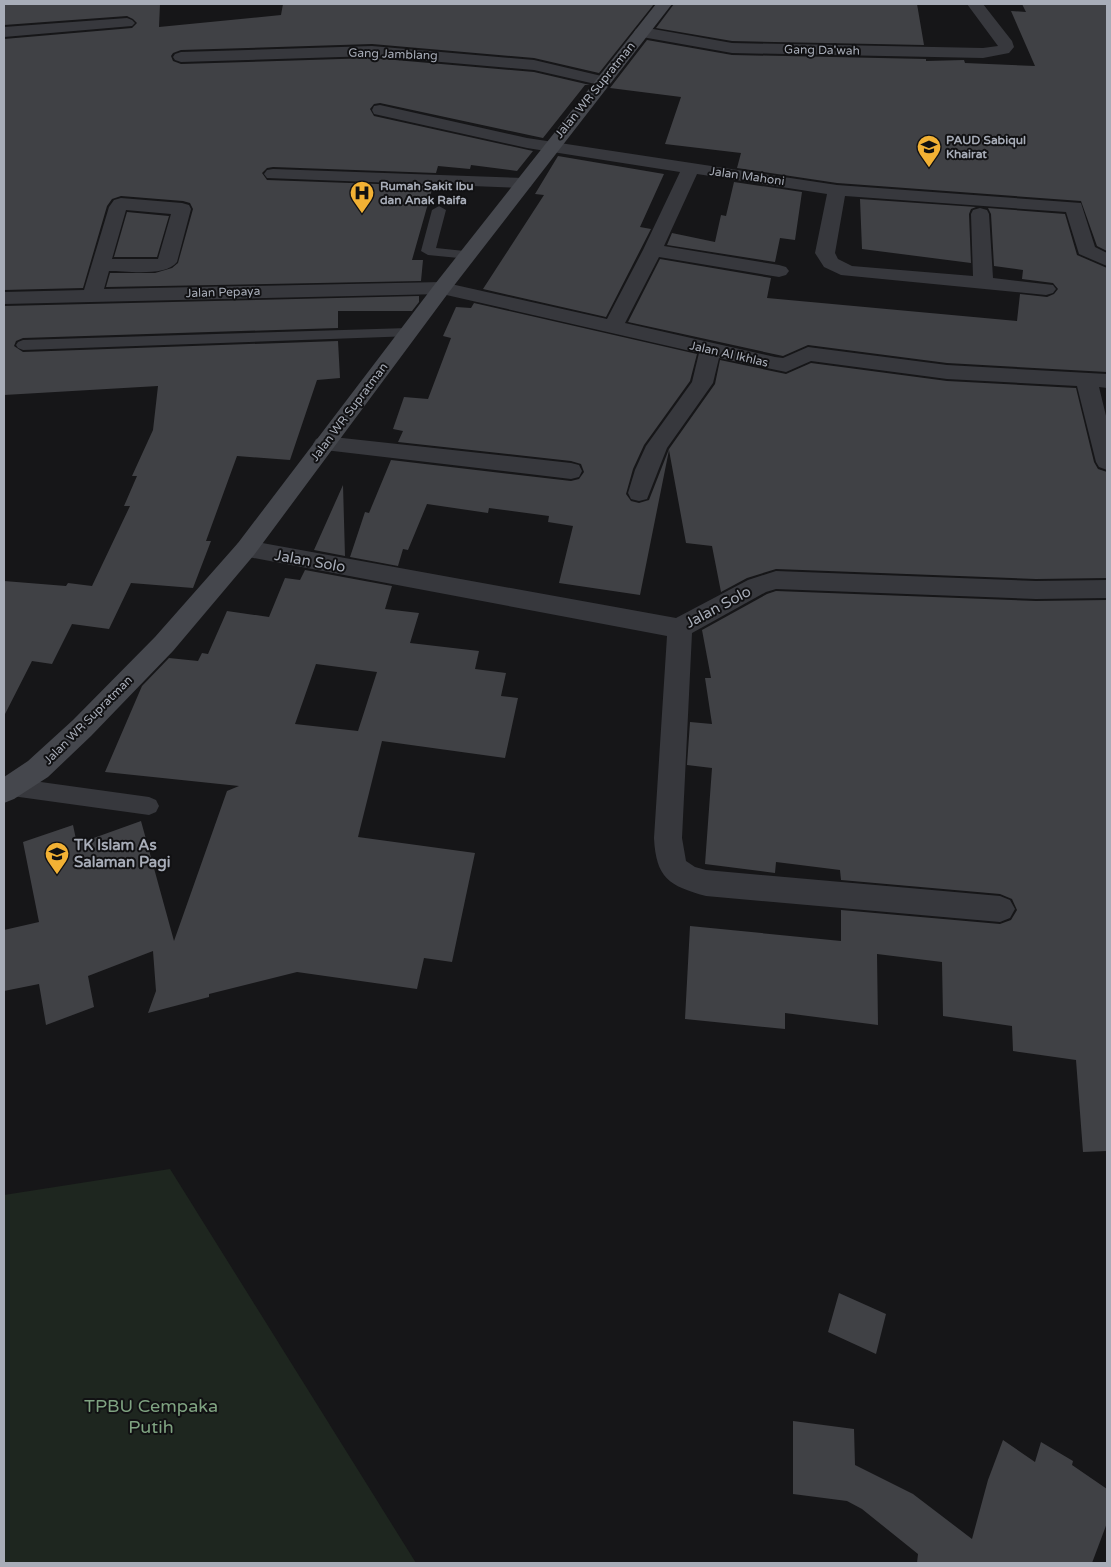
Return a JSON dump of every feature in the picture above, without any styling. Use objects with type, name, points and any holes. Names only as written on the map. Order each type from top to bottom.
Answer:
[{"type":"main road","name":"Jalan WR Supratman","points":[[8,789],[38,769],[82,728],[164,644],[246,549],[550,147],[664,4]]},
{"type":"street","name":"Gang Da'wah","points":[[642,32],[732,48],[983,54],[1003,50],[1006,47],[1004,40],[976,4]]},
{"type":"street","points":[[4,32],[127,23]]},
{"type":"street","name":"Gang Jamblang","points":[[181,57],[372,51],[534,65],[604,80]]},
{"type":"street","name":"Jalan Mahoni","points":[[380,110],[550,147],[837,190],[1074,207],[1086,250],[1107,260]]},
{"type":"street","points":[[613,328],[653,250],[691,168]]},
{"type":"street","points":[[273,174],[524,183]]},
{"type":"street","points":[[837,190],[825,253],[831,263],[848,270],[1046,289]]},
{"type":"street","points":[[92,295],[118,207],[121,204],[182,209],[167,262],[157,266],[101,265]]},
{"type":"street","points":[[980,214],[983,282]]},
{"type":"street","points":[[653,250],[779,271]]},
{"type":"street","name":"Jalan Pepaya","points":[[4,298],[375,288],[442,288]]},
{"type":"street","name":"Jalan Al Ikhlas","points":[[442,288],[775,364],[786,364],[808,354],[947,372],[1097,380]]},
{"type":"street","points":[[639,493],[646,470],[657,446],[702,383],[710,350]]},
{"type":"street","points":[[1097,380],[1107,462]]},
{"type":"street","points":[[324,444],[571,471]]},
{"type":"street","name":"Jalan Solo","points":[[246,549],[679,628],[757,586],[776,580],[1036,590],[1107,589]]},
{"type":"street","points":[[679,628],[668,838],[668,860],[677,872],[687,878],[706,884],[1000,909]]},
{"type":"lane","points":[[439,210],[428,251],[468,255]]},
{"type":"lane","points":[[23,345],[408,333]]},
{"type":"lane","points":[[8,789],[149,806]]},
{"type":"green space","name":"TPBU Cempaka Putih","points":[[170,1169],[416,1563],[4,1563],[4,1195]]},
{"type":"building","points":[[4,4],[160,4],[159,27],[281,15],[283,4],[654,4],[599,73],[534,58],[372,44],[181,50],[173,53],[171,56],[173,61],[181,64],[372,58],[534,72],[590,85],[585,85],[543,138],[380,103],[374,104],[370,109],[374,116],[533,151],[517,171],[471,165],[470,169],[438,166],[436,173],[273,167],[267,168],[262,173],[267,180],[433,186],[412,260],[423,260],[421,281],[106,287],[110,273],[155,273],[172,268],[178,263],[193,209],[190,203],[183,201],[121,196],[112,199],[107,206],[83,288],[4,290],[4,39],[132,28],[137,23],[127,16],[4,25]]},
{"type":"building","points":[[674,4],[917,4],[924,45],[732,41],[656,28]]},
{"type":"building","points":[[1022,4],[1107,4],[1107,251],[1097,246],[1081,201],[837,183],[737,168],[741,153],[665,144],[681,97],[610,88],[647,40],[732,55],[926,59],[926,61],[964,60],[965,63],[1035,66],[1011,11],[1026,12]]},
{"type":"building","points":[[558,156],[664,174],[640,227],[651,229],[606,317],[483,289],[544,195],[535,194]]},
{"type":"building","points":[[734,182],[802,192],[795,240],[780,238],[775,262],[667,245],[672,233],[715,242],[721,215],[726,216]]},
{"type":"building","points":[[860,199],[976,207],[971,209],[969,214],[971,263],[862,249]]},
{"type":"building","points":[[988,208],[1065,214],[1077,255],[1107,268],[1107,372],[947,363],[808,345],[783,356],[628,322],[660,259],[771,278],[767,298],[1017,321],[1020,294],[1047,297],[1054,294],[1058,289],[1053,283],[1022,279],[1023,270],[994,266],[991,214]]},
{"type":"building","points":[[127,212],[169,216],[157,257],[114,257]]},
{"type":"building","points":[[419,296],[419,302],[412,311],[338,311],[338,328],[23,338],[16,341],[14,346],[23,352],[338,341],[340,378],[317,380],[290,460],[237,456],[206,541],[211,541],[193,588],[131,583],[109,629],[72,624],[52,664],[32,661],[4,716],[4,581],[66,586],[68,583],[92,586],[130,506],[124,506],[137,476],[132,476],[153,430],[158,386],[4,395],[4,306]]},
{"type":"building","points":[[474,303],[697,354],[690,381],[644,445],[633,469],[626,494],[631,501],[639,503],[649,500],[669,449],[715,384],[720,360],[786,374],[811,363],[947,381],[1076,388],[1094,462],[1098,469],[1107,472],[1107,578],[1036,579],[776,569],[747,578],[721,592],[712,546],[686,543],[669,450],[640,595],[559,583],[573,526],[548,522],[549,516],[489,508],[488,513],[427,504],[408,550],[403,549],[398,566],[350,557],[365,512],[369,513],[391,460],[571,481],[579,479],[584,472],[581,464],[571,461],[398,442],[403,431],[393,429],[404,397],[428,399],[451,338],[443,336],[456,307],[471,308]]},
{"type":"building","points":[[343,485],[345,556],[314,550]]},
{"type":"building","points":[[305,570],[392,586],[385,609],[419,613],[410,643],[479,651],[475,669],[506,673],[501,696],[518,698],[505,758],[382,741],[358,837],[475,853],[452,962],[424,958],[417,989],[297,972],[209,994],[209,997],[148,1013],[156,991],[153,951],[88,976],[94,1007],[46,1025],[39,984],[4,991],[4,930],[39,922],[23,842],[73,825],[77,844],[141,821],[174,941],[227,791],[239,786],[105,772],[142,686],[169,658],[198,661],[202,653],[208,654],[227,611],[269,617],[285,578],[300,580]],"holes":[[[316,664],[377,672],[358,731],[295,724]]]},
{"type":"building","points":[[776,591],[1036,601],[1107,600],[1107,1151],[1083,1152],[1076,1060],[1013,1051],[1012,1026],[943,1016],[942,962],[877,954],[878,1025],[785,1013],[785,1029],[685,1019],[690,926],[841,941],[841,910],[1000,924],[1011,920],[1017,910],[1012,899],[1000,894],[841,880],[840,870],[776,862],[775,873],[705,864],[712,768],[687,765],[690,722],[712,724],[705,678],[711,678],[702,630],[767,594]]},
{"type":"building","points":[[839,1293],[886,1314],[876,1354],[828,1332]]},
{"type":"building","points":[[793,1421],[854,1429],[855,1465],[913,1494],[972,1539],[988,1480],[1003,1440],[1035,1462],[1041,1442],[1073,1461],[1072,1465],[1107,1489],[1107,1523],[1092,1563],[917,1563],[918,1554],[862,1509],[847,1501],[793,1494]]},
{"type":"place","name":"PAUD Sabiqul Khairat","points":[[929,168]]},
{"type":"place","name":"Rumah Sakit Ibu dan Anak Raifa","points":[[362,214]]},
{"type":"place","name":"TK Islam As Salaman Pagi","points":[[57,875]]}]
